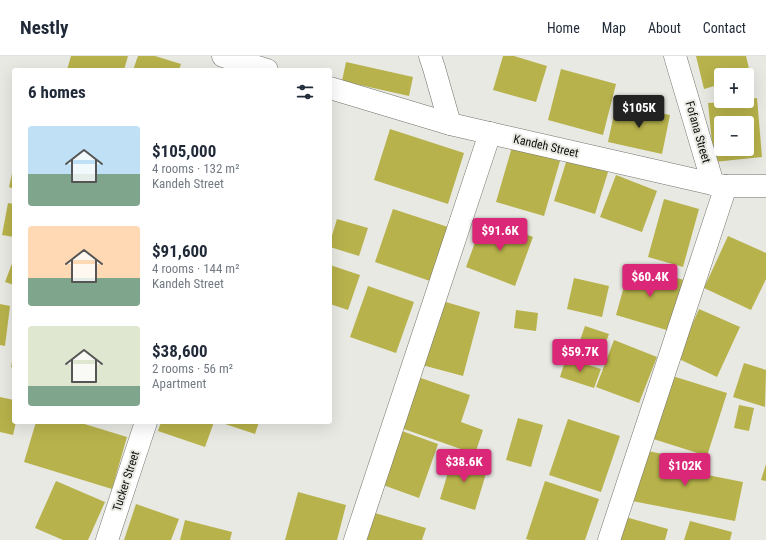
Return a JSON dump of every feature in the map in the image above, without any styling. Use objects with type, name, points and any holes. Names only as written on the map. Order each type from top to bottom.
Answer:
[{"type":"street","points":[[223,56],[258,68]]},
{"type":"street","points":[[430,56],[450,124]]},
{"type":"street","name":"Fofana Street","points":[[676,56],[719,185]]},
{"type":"street","name":"Kandeh Street","points":[[332,89],[450,124],[719,185],[766,186]]},
{"type":"street","points":[[355,540],[490,133]]},
{"type":"street","points":[[609,540],[719,185]]},
{"type":"street","name":"Tucker Street","points":[[107,540],[145,424]]},
{"type":"building","points":[[71,56],[128,56],[125,68],[68,68]]},
{"type":"building","points":[[138,56],[155,56],[181,64],[180,68],[134,68]]},
{"type":"building","points":[[503,56],[514,56],[547,66],[536,102],[493,90]]},
{"type":"building","points":[[696,56],[746,56],[749,68],[714,68],[714,86],[704,89]]},
{"type":"building","points":[[346,62],[413,77],[409,96],[342,81]]},
{"type":"building","points":[[561,69],[616,84],[603,135],[548,120]]},
{"type":"building","points":[[754,98],[757,98],[762,157],[714,162],[708,103],[714,103],[714,108],[754,108]]},
{"type":"building","points":[[616,104],[670,115],[662,154],[608,142]]},
{"type":"building","points":[[390,129],[464,153],[448,204],[374,180]]},
{"type":"building","points":[[512,147],[560,161],[544,216],[496,202]]},
{"type":"building","points":[[567,159],[608,172],[595,214],[554,201]]},
{"type":"building","points":[[12,174],[12,188],[9,187]]},
{"type":"building","points":[[616,175],[657,191],[642,232],[600,217]]},
{"type":"building","points":[[664,199],[699,209],[683,267],[648,257]]},
{"type":"building","points":[[8,203],[12,204],[12,237],[2,235]]},
{"type":"building","points":[[393,209],[448,227],[430,281],[375,262]]},
{"type":"building","points":[[484,218],[533,237],[515,286],[466,267]]},
{"type":"building","points":[[337,219],[368,228],[359,256],[332,248],[332,235]]},
{"type":"building","points":[[728,236],[766,253],[766,279],[751,310],[704,288]]},
{"type":"building","points":[[12,263],[12,284],[5,282]]},
{"type":"building","points":[[630,265],[684,280],[670,331],[616,315]]},
{"type":"building","points":[[332,266],[360,275],[348,310],[332,305]]},
{"type":"building","points":[[574,278],[609,286],[602,317],[567,309]]},
{"type":"building","points":[[368,286],[414,302],[396,353],[350,337]]},
{"type":"building","points":[[439,300],[480,312],[463,376],[422,365]]},
{"type":"building","points":[[0,304],[10,306],[5,346],[0,345]]},
{"type":"building","points":[[699,309],[740,327],[717,377],[677,358]]},
{"type":"building","points":[[516,310],[538,313],[536,331],[514,328]]},
{"type":"building","points":[[585,326],[609,334],[599,360],[576,352]]},
{"type":"building","points":[[614,340],[657,357],[639,403],[596,387]]},
{"type":"building","points":[[566,358],[601,369],[594,388],[560,377]]},
{"type":"building","points":[[744,363],[766,370],[765,407],[733,397]]},
{"type":"building","points":[[666,374],[727,393],[707,456],[647,437]]},
{"type":"building","points":[[418,377],[470,395],[461,422],[483,430],[475,454],[401,428]]},
{"type":"building","points":[[0,397],[12,400],[12,424],[16,424],[13,435],[0,432]]},
{"type":"building","points":[[739,405],[754,408],[749,431],[734,428]]},
{"type":"building","points":[[518,418],[543,425],[531,467],[506,460]]},
{"type":"building","points":[[568,419],[620,436],[601,492],[549,475]]},
{"type":"building","points":[[35,424],[85,424],[127,437],[112,489],[24,462]]},
{"type":"building","points":[[160,424],[213,424],[205,447],[158,431]]},
{"type":"building","points":[[225,424],[258,424],[255,434]]},
{"type":"building","points":[[402,431],[438,444],[419,498],[383,485]]},
{"type":"building","points":[[642,450],[694,460],[692,472],[743,482],[735,521],[632,501]]},
{"type":"building","points":[[453,456],[488,467],[475,510],[440,499]]},
{"type":"building","points":[[766,464],[766,481],[761,480]]},
{"type":"building","points":[[56,481],[105,502],[88,540],[63,540],[35,528]]},
{"type":"building","points":[[545,481],[599,499],[585,540],[526,539]]},
{"type":"building","points":[[298,492],[346,505],[337,540],[285,540]]},
{"type":"building","points":[[136,504],[179,519],[171,540],[124,540]]},
{"type":"building","points":[[375,513],[426,528],[422,540],[366,540]]},
{"type":"building","points":[[622,516],[668,529],[665,540],[616,540]]},
{"type":"building","points":[[185,520],[232,532],[230,540],[180,540]]},
{"type":"building","points":[[690,521],[732,532],[730,540],[684,540]]}]
